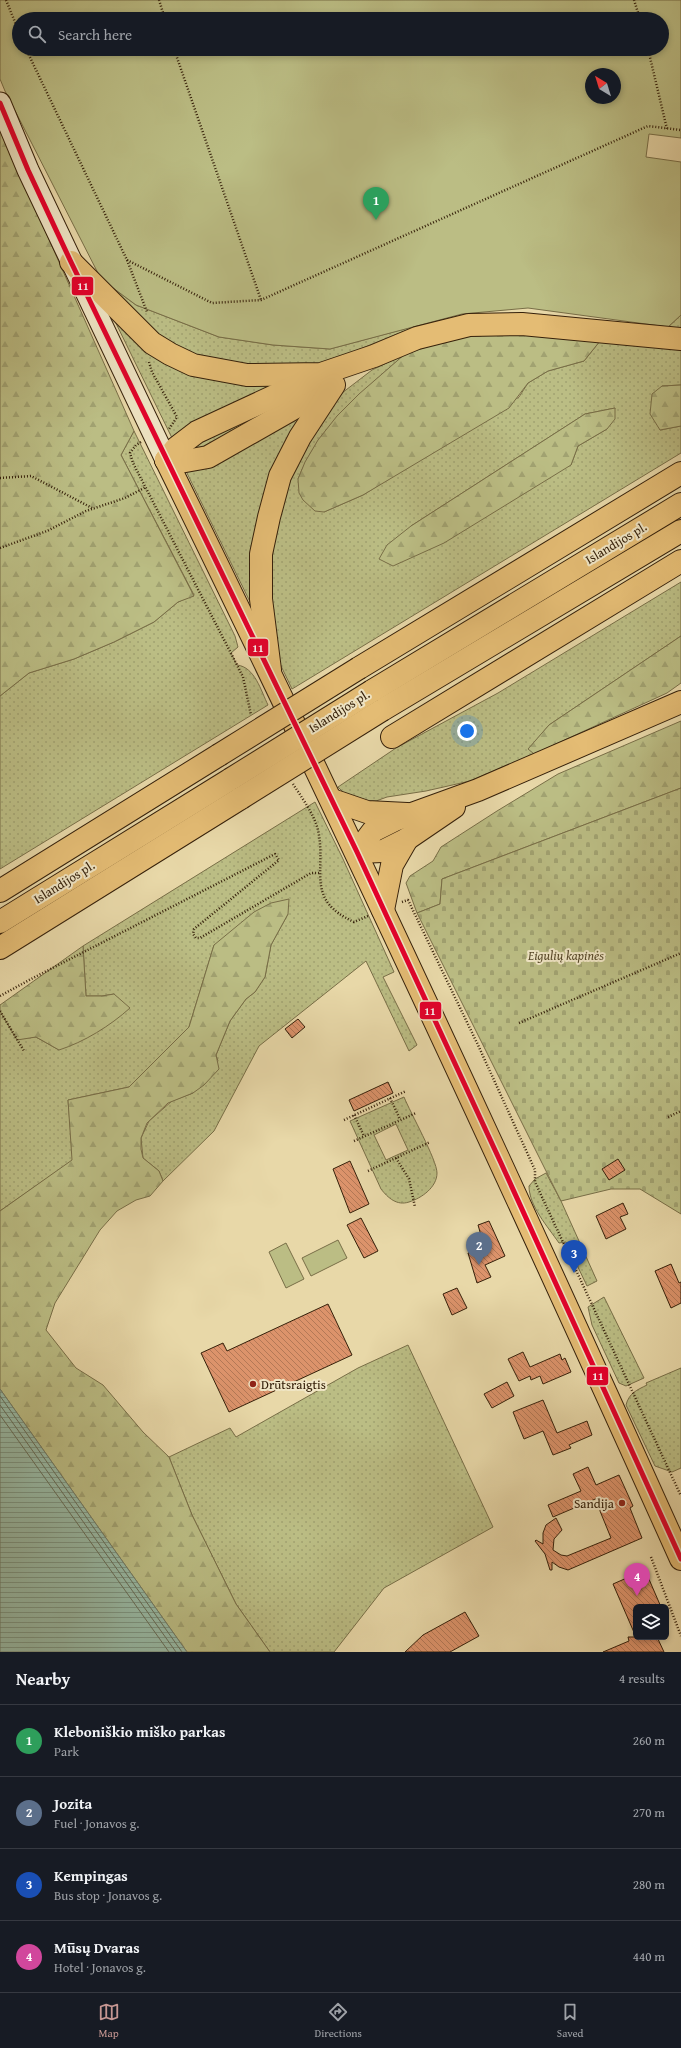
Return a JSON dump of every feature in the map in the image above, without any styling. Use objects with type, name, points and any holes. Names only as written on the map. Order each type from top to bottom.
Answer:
[{"type":"main road","points":[[71,262],[152,343],[193,365],[247,375],[328,380]]},
{"type":"main road","points":[[166,460],[180,462],[208,457],[328,380],[374,356],[417,338],[469,325],[522,324],[681,339]]},
{"type":"main road","points":[[270,670],[261,599],[261,554],[280,476],[328,380]]},
{"type":"main road","points":[[166,460],[270,670],[357,852],[501,1163],[681,1559]]},
{"type":"main road","points":[[0,891],[359,668],[681,473]]},
{"type":"main road","name":"Islandijos pl.","points":[[0,922],[372,691],[681,504]]},
{"type":"main road","name":"Islandijos pl.","points":[[0,948],[382,710],[681,531]]},
{"type":"main road","points":[[392,737],[681,561]]},
{"type":"main road","points":[[357,852],[373,831],[410,814],[478,790],[681,702]]},
{"type":"main road","points":[[357,852],[383,851],[407,839],[478,790]]},
{"type":"main road","points":[[332,800],[366,812],[410,814]]},
{"type":"main road","points":[[383,910],[392,865],[407,839]]},
{"type":"street","points":[[0,103],[28,170],[166,460]]},
{"type":"path","points":[[6,0],[12,15]]},
{"type":"path","points":[[159,0],[163,12]]},
{"type":"path","points":[[634,0],[638,12]]},
{"type":"path","points":[[176,56],[261,300]]},
{"type":"path","points":[[650,56],[667,129]]},
{"type":"path","points":[[127,260],[212,303],[261,300],[648,126],[681,130]]},
{"type":"path","points":[[0,478],[31,476],[94,509]]},
{"type":"path","points":[[0,548],[47,531],[94,509],[125,498],[146,487]]},
{"type":"path","points":[[0,996],[276,854],[279,860],[194,929],[193,934],[196,938],[200,938],[311,873],[319,873]]},
{"type":"path","points":[[415,917],[478,1045],[535,1170],[535,1182],[681,1496]]},
{"type":"path","points":[[519,1023],[681,954]]},
{"type":"path","points":[[0,1011],[24,1051]]},
{"type":"path","points":[[344,1120],[406,1091]]},
{"type":"path","points":[[390,1098],[400,1120]]},
{"type":"path","points":[[668,1117],[681,1111]]},
{"type":"path","points":[[354,1141],[416,1112]]},
{"type":"path","points":[[354,1115],[364,1136]]},
{"type":"path","points":[[368,1171],[430,1142]]},
{"type":"path","points":[[396,1158],[409,1179],[415,1207]]},
{"type":"path","points":[[651,1558],[681,1636]]},
{"type":"green space","points":[[0,0],[681,0],[681,138],[649,134],[646,157],[681,162],[681,315],[668,327],[528,308],[462,314],[330,349],[273,345],[219,337],[136,305],[101,279],[0,79]]},
{"type":"green space","points":[[0,129],[134,431],[121,455],[194,596],[178,602],[154,622],[114,642],[74,659],[29,673],[0,696]]},
{"type":"green space","points":[[101,279],[136,305],[219,337],[273,345],[330,349],[419,325],[338,358],[300,369],[261,371],[174,351]]},
{"type":"green space","points":[[110,311],[135,336],[286,382],[172,438]]},
{"type":"green space","points":[[681,315],[681,329],[668,327]]},
{"type":"green space","points":[[484,332],[515,333],[600,341],[584,361],[548,371],[528,383],[509,408],[363,495],[324,512],[315,511],[303,500],[299,493],[298,479],[305,462],[318,440],[337,416],[359,394],[405,354],[445,341]]},
{"type":"green space","points":[[600,341],[681,348],[681,385],[662,386],[660,430],[681,426],[681,453],[292,689],[272,647],[269,595],[273,550],[285,479],[320,418],[342,393],[372,370],[405,354],[344,410],[330,425],[307,460],[298,479],[324,512],[363,495],[519,397],[528,383],[548,371],[584,361]],"holes":[[[615,408],[607,429],[578,446],[571,465],[411,526],[585,414]]]},
{"type":"green space","points":[[681,385],[681,426],[660,430],[650,414],[652,394],[662,386]]},
{"type":"green space","points":[[288,398],[198,454],[186,446]]},
{"type":"green space","points":[[315,401],[308,416],[253,608],[185,469]]},
{"type":"green space","points":[[615,408],[615,419],[607,429],[578,446],[571,465],[444,543],[393,566],[379,559],[387,545],[411,526],[585,414]]},
{"type":"green space","points":[[134,431],[235,636],[238,647],[231,653],[237,665],[248,670],[257,680],[268,705],[0,869],[0,696],[29,673],[74,659],[114,642],[154,622],[178,602],[194,595],[121,455]]},
{"type":"green space","points":[[681,582],[681,636],[549,725],[529,749],[534,754],[470,781],[426,791],[387,797],[376,801],[363,801],[348,797],[338,787],[396,748],[498,693]]},
{"type":"green space","points":[[681,636],[681,683],[667,693],[534,754],[528,749],[549,725]]},
{"type":"green space","points":[[681,721],[681,788],[442,879],[440,904],[417,913],[406,883],[410,876],[433,861],[441,847],[558,774]]},
{"type":"green space","name":"Eigulių kapinės","points":[[681,788],[681,1214],[640,1189],[611,1189],[561,1201],[417,913],[440,904],[442,879]]},
{"type":"green space","points":[[315,802],[343,859],[394,972],[383,977],[417,1045],[409,1051],[366,961],[259,1046],[214,1131],[163,1181],[159,1171],[143,1158],[141,1138],[149,1121],[172,1101],[193,1093],[218,1061],[216,1055],[230,1021],[246,999],[255,992],[265,977],[271,945],[288,914],[214,945],[189,1027],[129,1087],[68,1100],[73,1160],[0,1211],[0,1011],[17,1039],[36,1037],[59,1050],[114,994],[86,996],[83,946]]},
{"type":"green space","points":[[289,899],[288,914],[271,945],[265,977],[255,992],[246,999],[230,1021],[216,1055],[219,1069],[204,1085],[193,1093],[168,1103],[147,1123],[141,1138],[143,1158],[159,1171],[163,1181],[150,1196],[136,1200],[117,1211],[100,1230],[55,1303],[46,1330],[76,1368],[103,1385],[143,1432],[169,1457],[192,1515],[236,1604],[270,1652],[187,1652],[0,1389],[0,1211],[72,1160],[68,1100],[129,1087],[189,1027],[214,945],[254,912],[271,903]]},
{"type":"green space","points":[[83,946],[86,996],[114,994],[130,1008],[96,1033],[78,1043],[59,1050],[36,1037],[17,1040],[0,1011],[0,1005]]},
{"type":"green space","points":[[404,1097],[436,1167],[436,1178],[432,1187],[424,1195],[409,1202],[401,1203],[390,1198],[381,1189],[350,1121]],"holes":[[[396,1124],[408,1150],[386,1160],[374,1135]]]},
{"type":"green space","points":[[546,1173],[561,1201],[597,1281],[587,1286],[566,1242],[559,1243],[540,1216],[532,1201],[529,1186],[535,1179]]},
{"type":"green space","points":[[338,1240],[347,1258],[311,1276],[302,1258]]},
{"type":"green space","points":[[286,1243],[304,1279],[286,1288],[269,1252]]},
{"type":"green space","points":[[604,1297],[644,1378],[626,1386],[619,1383],[592,1325],[588,1307]]},
{"type":"green space","points":[[408,1345],[493,1527],[384,1588],[334,1652],[270,1652],[236,1604],[192,1515],[169,1457],[230,1428],[236,1437],[358,1368]]},
{"type":"green space","points":[[681,1368],[681,1468],[672,1472],[655,1466],[626,1405],[631,1395],[647,1385],[646,1383]]},
{"type":"water","points":[[0,1389],[187,1652],[0,1652]]},
{"type":"building","points":[[298,1019],[305,1027],[292,1038],[285,1029]]},
{"type":"building","points":[[388,1082],[393,1093],[354,1111],[349,1100]]},
{"type":"building","points":[[618,1159],[625,1170],[609,1180],[602,1169]]},
{"type":"building","points":[[350,1161],[369,1204],[350,1213],[333,1169]]},
{"type":"building","points":[[623,1203],[628,1214],[620,1217],[626,1229],[606,1239],[596,1216]]},
{"type":"building","points":[[361,1218],[378,1251],[364,1258],[347,1225]]},
{"type":"building","points":[[489,1221],[505,1256],[485,1265],[491,1277],[477,1283],[468,1253],[485,1249],[478,1225]]},
{"type":"building","points":[[671,1264],[679,1283],[681,1282],[681,1303],[671,1308],[655,1271]]},
{"type":"building","points":[[457,1288],[467,1308],[452,1315],[443,1294]]},
{"type":"building","name":"Drūtsraigtis","points":[[328,1304],[352,1355],[229,1412],[201,1353],[223,1343],[227,1351]]},
{"type":"building","points":[[523,1352],[530,1367],[560,1354],[562,1360],[565,1358],[571,1372],[543,1384],[540,1376],[531,1380],[530,1376],[519,1381],[508,1359]]},
{"type":"building","points":[[507,1382],[514,1396],[492,1408],[484,1394]]},
{"type":"building","points":[[543,1400],[557,1433],[587,1421],[592,1435],[569,1445],[571,1448],[553,1455],[543,1431],[524,1439],[513,1412]]},
{"type":"building","points":[[588,1467],[596,1485],[619,1475],[633,1506],[630,1508],[642,1538],[568,1570],[559,1567],[552,1562],[552,1570],[550,1570],[545,1554],[535,1541],[536,1540],[543,1544],[543,1533],[546,1525],[556,1518],[562,1530],[554,1539],[553,1550],[561,1555],[567,1556],[611,1538],[600,1511],[600,1497],[553,1517],[548,1505],[581,1491],[573,1474]]},
{"type":"building","points":[[645,1570],[660,1604],[633,1604],[633,1630],[613,1584]]},
{"type":"building","points":[[465,1612],[479,1636],[450,1652],[405,1652],[423,1635]]},
{"type":"building","points":[[628,1637],[633,1637],[633,1640],[658,1640],[664,1652],[603,1652],[629,1641]]},
{"type":"transit line","name":"11","points":[[0,103],[28,170],[71,262],[357,852],[501,1163],[681,1559]]},
{"type":"place","name":"Kleboniškio miško parkas","points":[[376,220]]},
{"type":"place","name":"Jozita","points":[[479,1265]]},
{"type":"place","name":"Kempingas","points":[[574,1273]]},
{"type":"place","name":"Drūtsraigtis","points":[[253,1384]]},
{"type":"place","name":"Sandija","points":[[622,1503]]},
{"type":"place","name":"Mūsų Dvaras","points":[[637,1596]]}]
